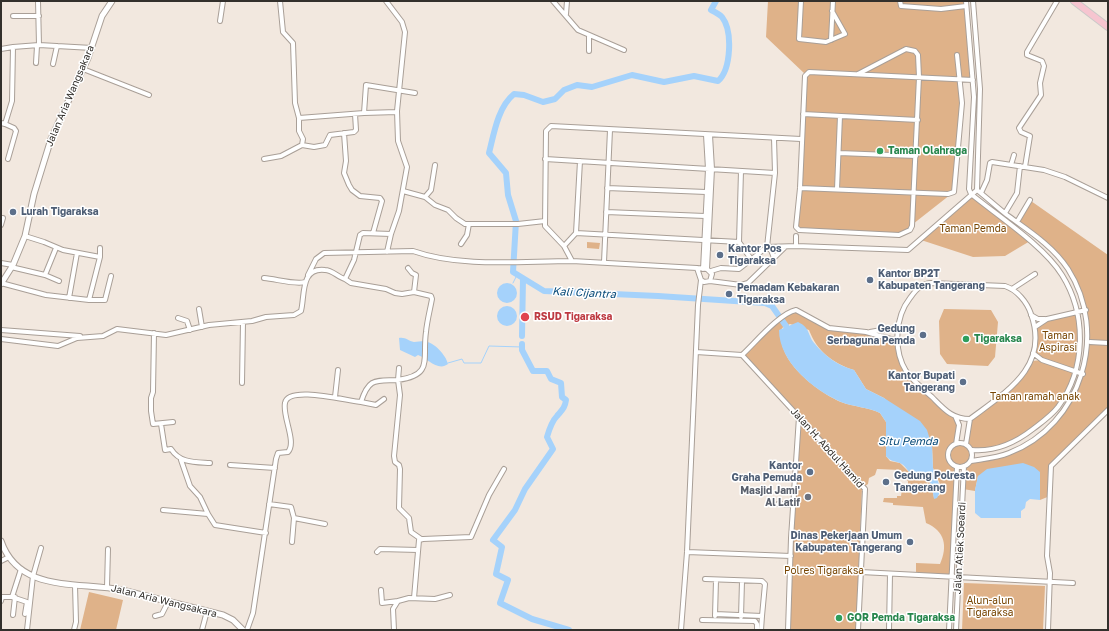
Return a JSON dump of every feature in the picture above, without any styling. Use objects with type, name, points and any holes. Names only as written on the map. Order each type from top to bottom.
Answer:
[{"type":"main road","points":[[1074,1],[1107,25]]},
{"type":"street","points":[[36,63],[39,16],[38,1]]},
{"type":"street","name":"Jalan Aria Wangsakara","points":[[1,283],[12,266],[25,236],[36,188],[51,140],[92,48],[102,16],[112,1]]},
{"type":"street","points":[[220,21],[223,1]]},
{"type":"street","points":[[280,1],[283,32],[293,43],[295,103],[299,118],[299,131],[303,139],[302,145]]},
{"type":"street","points":[[386,1],[402,22],[405,32],[397,112],[398,141],[407,168],[403,191],[387,252]]},
{"type":"street","points":[[553,1],[578,30],[624,50]]},
{"type":"street","points":[[566,15],[567,1]]},
{"type":"street","points":[[801,1],[799,39],[831,40],[845,34],[832,11]]},
{"type":"street","points":[[831,40],[833,1]]},
{"type":"street","points":[[900,1],[901,6],[927,8],[948,9],[966,6]]},
{"type":"street","points":[[926,1],[927,8]]},
{"type":"street","points":[[966,1],[973,80],[969,189],[971,194],[1042,251],[1061,274],[1070,289],[1078,312],[1080,350],[1070,386],[1059,406],[1045,420],[1025,435],[1005,446],[980,451],[972,450],[966,444],[956,444],[950,449],[949,457],[953,464],[957,466],[964,466],[971,461],[1009,453],[1030,443],[1049,429],[1063,414],[1074,398],[1084,374],[1090,342],[1086,310],[1077,284],[1068,269],[1047,244],[977,190]]},
{"type":"street","points":[[973,1],[980,89],[977,190]]},
{"type":"street","points":[[1005,213],[1017,193],[1030,136],[1021,132],[1019,128],[1041,95],[1040,83],[1044,66],[1042,61],[1027,55],[1027,52],[1057,1]]},
{"type":"street","points":[[13,16],[39,16]]},
{"type":"street","points":[[589,36],[589,51]]},
{"type":"street","points":[[1,49],[38,45],[92,48]]},
{"type":"street","points":[[53,64],[57,46]]},
{"type":"street","points":[[8,159],[16,131],[14,128],[3,124],[12,101],[13,47]]},
{"type":"street","points":[[858,74],[906,49],[915,51],[918,55],[919,78],[918,120],[912,226],[907,232],[899,235],[800,230],[796,227],[800,188],[801,139],[807,73],[858,74],[919,78],[973,80]]},
{"type":"street","points":[[800,188],[948,194],[954,192],[961,116],[960,79],[957,55]]},
{"type":"street","points":[[83,69],[149,95]]},
{"type":"street","points":[[364,113],[366,85],[399,89],[415,93]]},
{"type":"street","points":[[299,118],[397,112]]},
{"type":"street","points":[[264,159],[281,156],[302,145],[314,147],[325,145],[328,136],[356,130],[355,114]]},
{"type":"street","points":[[803,114],[918,120]]},
{"type":"street","points":[[838,189],[840,116]]},
{"type":"street","points":[[572,261],[564,246],[547,229],[544,222],[546,131],[551,126],[801,139]]},
{"type":"street","points":[[604,262],[610,130]]},
{"type":"street","points":[[344,133],[346,161],[344,173],[352,190],[360,196],[380,198],[382,201],[372,233]]},
{"type":"street","points":[[706,241],[710,169],[708,135]]},
{"type":"street","points":[[767,247],[775,172],[774,138]]},
{"type":"street","points":[[839,153],[916,156]]},
{"type":"street","points":[[1011,165],[1014,156]]},
{"type":"street","points":[[545,159],[775,172]]},
{"type":"street","points":[[564,246],[576,233],[580,161]]},
{"type":"street","points":[[981,193],[987,180],[991,162],[1038,168],[1066,177],[1108,198]]},
{"type":"street","points":[[425,196],[431,190],[435,165]]},
{"type":"street","points":[[710,169],[704,216],[707,270],[712,278],[710,281]]},
{"type":"street","points":[[741,171],[739,242],[751,259]]},
{"type":"street","points":[[607,188],[706,192]]},
{"type":"street","points":[[1,330],[103,336],[117,330],[154,333],[166,336],[202,327],[299,313],[302,308],[304,282],[316,259],[324,253],[413,251],[445,259],[517,263],[572,261],[604,262],[697,268],[707,270],[740,268],[767,247],[796,246],[908,250],[977,190]]},
{"type":"street","points":[[403,191],[425,196],[435,205],[448,210],[461,222],[469,224],[518,224],[544,222]]},
{"type":"street","points":[[1017,222],[1030,200]]},
{"type":"street","points":[[606,212],[704,216]]},
{"type":"street","points":[[1,218],[3,218],[1,225]]},
{"type":"street","points":[[461,244],[467,235],[469,224]]},
{"type":"street","points":[[345,279],[356,252],[360,235],[363,233],[391,234]]},
{"type":"street","points":[[576,233],[604,236],[739,242]]},
{"type":"street","points":[[25,236],[44,242],[56,248],[100,257]]},
{"type":"street","points":[[796,236],[796,246]]},
{"type":"street","points":[[767,247],[771,250],[774,258]]},
{"type":"street","points":[[701,280],[704,282],[710,281],[741,285],[748,283],[786,247]]},
{"type":"street","points":[[45,275],[56,248]]},
{"type":"street","points":[[89,300],[100,257],[100,248]]},
{"type":"street","points":[[69,298],[77,253]]},
{"type":"street","points":[[1,263],[45,275],[59,281]]},
{"type":"street","points":[[408,268],[416,275],[414,292]]},
{"type":"street","points":[[681,630],[687,552],[698,297],[701,280],[697,268]]},
{"type":"street","points":[[307,277],[319,270],[325,270],[351,283],[386,289],[395,293],[402,294],[414,292],[431,296],[432,299],[425,333],[425,364],[413,378],[372,382],[367,387],[361,402]]},
{"type":"street","points":[[1012,289],[1035,274]]},
{"type":"street","points":[[1,283],[46,295],[89,300],[106,300],[111,276]]},
{"type":"street","points":[[264,278],[286,280],[298,284],[304,282]]},
{"type":"street","points":[[956,418],[970,419],[1015,385],[1033,354],[1035,345],[1035,326],[1027,304],[1012,289],[1005,286],[923,284],[918,288],[902,309],[898,327],[898,341],[902,362],[906,371],[956,418],[959,425],[956,444]]},
{"type":"street","points":[[199,309],[202,327]]},
{"type":"street","points":[[696,352],[742,355],[777,322],[789,312],[796,310],[828,328],[866,332],[898,341]]},
{"type":"street","points":[[1031,315],[1038,319],[1047,319],[1086,310]]},
{"type":"street","points":[[178,318],[187,321],[190,330]]},
{"type":"street","points":[[1035,326],[1047,319]]},
{"type":"street","points":[[242,383],[243,322]]},
{"type":"street","points":[[866,332],[898,327]]},
{"type":"street","points":[[154,333],[151,411],[153,424],[173,422]]},
{"type":"street","points":[[1,339],[58,346],[86,336]]},
{"type":"street","points":[[1090,342],[1108,343]]},
{"type":"street","points":[[1033,354],[1042,360],[1084,374]]},
{"type":"street","name":"Jalan H. Abdul Hamid","points":[[742,355],[865,489],[858,630]]},
{"type":"street","points":[[1029,363],[1042,360]]},
{"type":"street","points":[[399,368],[398,380],[400,395],[394,460],[399,464],[400,469],[399,508],[409,518],[411,532],[422,539],[471,537],[490,495],[504,469]]},
{"type":"street","points":[[335,397],[338,370]]},
{"type":"street","points":[[246,630],[253,613],[277,454],[288,452],[291,446],[285,408],[285,404],[289,396],[299,394],[335,397],[372,405],[379,403],[384,399]]},
{"type":"street","points":[[1048,630],[1050,582],[1048,556],[1051,466],[1108,410]]},
{"type":"street","points":[[788,630],[798,417]]},
{"type":"street","points":[[966,444],[970,419]]},
{"type":"street","points":[[161,424],[164,450],[171,449],[177,458],[181,460],[210,463]]},
{"type":"street","points":[[971,461],[972,450]]},
{"type":"street","points":[[181,460],[190,486],[200,497],[215,525],[266,533]]},
{"type":"street","points":[[230,465],[275,468]]},
{"type":"street","name":"Jalan Atiek Soeardi","points":[[950,630],[957,466]]},
{"type":"street","name":"Jalan Atiek Soeardi","points":[[956,630],[964,466]]},
{"type":"street","points":[[269,504],[291,507],[294,518],[292,542]]},
{"type":"street","points":[[778,504],[794,505]]},
{"type":"street","points":[[163,510],[208,514]]},
{"type":"street","points":[[294,518],[325,524]]},
{"type":"street","points":[[414,598],[419,542],[422,539]]},
{"type":"street","name":"Jalan Aria Wangsakara","points":[[1,542],[9,557],[21,569],[46,582],[107,587],[207,611],[228,617],[243,630]]},
{"type":"street","points":[[28,630],[33,576],[40,548]]},
{"type":"street","points":[[107,587],[108,549]]},
{"type":"street","points":[[377,552],[380,549],[418,550]]},
{"type":"street","points":[[687,552],[791,556]]},
{"type":"street","points":[[1,561],[9,557]]},
{"type":"street","points":[[13,614],[13,597],[21,569]]},
{"type":"street","points":[[861,572],[1073,584]]},
{"type":"street","points":[[889,630],[890,574]]},
{"type":"street","points":[[705,579],[762,581],[764,584],[761,630]]},
{"type":"street","points":[[714,621],[716,580]]},
{"type":"street","points":[[741,621],[742,581]]},
{"type":"street","points":[[74,630],[76,622],[75,585]]},
{"type":"street","points":[[381,590],[382,603],[414,598],[435,599],[450,595]]},
{"type":"street","points":[[1,601],[2,597],[13,597],[27,602],[25,614]]},
{"type":"street","points":[[394,630],[393,609],[398,601]]},
{"type":"street","points":[[155,616],[162,614],[168,602]]},
{"type":"street","points":[[202,630],[207,611]]},
{"type":"street","points":[[715,614],[762,616]]},
{"type":"street","points":[[702,620],[756,622],[757,630]]},
{"type":"green space","name":"Taman Olahraga","points":[[768,1],[966,1],[973,80],[961,79],[955,191],[899,235],[801,231],[796,227],[805,74],[766,37]]},
{"type":"green space","name":"Taman Pemda","points":[[971,194],[1030,241],[1005,256],[973,257],[921,240]]},
{"type":"green space","points":[[1031,201],[1108,255],[1108,410],[1051,466],[1050,496],[1040,500],[1040,472],[978,476],[975,491],[963,489],[964,466],[957,467],[952,576],[916,575],[916,563],[940,564],[944,551],[943,540],[937,530],[926,523],[923,507],[893,505],[893,503],[883,502],[884,498],[897,498],[897,496],[901,496],[902,489],[908,487],[908,481],[902,475],[901,470],[877,469],[875,475],[869,478],[868,484],[862,488],[856,630],[788,630],[799,417],[742,355],[789,312],[796,310],[829,328],[853,330],[898,341],[902,362],[914,382],[956,418],[959,425],[956,444],[965,444],[970,419],[1015,385],[1032,361],[1042,360],[1033,353],[1035,327],[1040,322],[1078,312],[1080,330],[1075,372],[1059,406],[1046,420],[1005,446],[972,450],[971,461],[1009,453],[1045,431],[1062,415],[1074,398],[1083,374],[1090,342],[1086,310],[1068,269],[1047,244],[1018,223]],"holes":[[[790,324],[809,330],[816,344],[826,355],[839,364],[854,370],[866,389],[884,398],[932,446],[933,468],[940,484],[940,495],[934,498],[931,483],[908,471],[900,463],[890,461],[886,456],[886,422],[880,413],[871,409],[846,404],[831,397],[809,382],[791,362],[784,351],[781,340],[782,328]]]},
{"type":"green space","points":[[587,242],[600,243],[599,249],[587,248]]},
{"type":"green space","points":[[944,309],[991,310],[998,322],[995,357],[988,366],[947,364],[940,354],[939,321]]},
{"type":"green space","name":"Alun-alun Tigaraksa","points":[[964,583],[1045,586],[1043,630],[962,630]]},
{"type":"green space","points":[[89,592],[123,600],[116,630],[80,630]]},
{"type":"water","points":[[503,283],[511,283],[517,289],[517,297],[511,303],[503,303],[497,297],[497,289]]},
{"type":"water","points":[[503,306],[511,306],[517,312],[517,320],[511,326],[503,326],[497,320],[497,312]]},
{"type":"water","name":"Situ Pemda","points":[[798,322],[807,329],[819,349],[828,357],[842,366],[854,370],[866,389],[884,398],[920,421],[927,430],[932,446],[933,468],[941,490],[937,498],[934,499],[930,482],[916,477],[911,474],[905,466],[891,460],[886,456],[886,422],[880,413],[871,409],[846,404],[831,397],[800,374],[791,364],[781,342],[779,330]]},
{"type":"water","points":[[399,338],[414,342],[424,341],[432,344],[442,353],[448,364],[444,366],[436,365],[418,355],[415,357],[400,350]]},
{"type":"water","points":[[1023,463],[1034,467],[1040,472],[1040,500],[1030,499],[1026,502],[1025,508],[1021,511],[1021,518],[981,518],[975,513],[975,490],[978,476],[987,469]]},
{"type":"waterway","name":"Kali Cijantra","points":[[716,1],[711,10],[722,17],[726,23],[729,41],[726,68],[718,81],[694,76],[664,82],[632,75],[592,87],[577,85],[564,90],[555,99],[543,102],[524,95],[514,94],[509,99],[497,121],[489,153],[506,173],[508,195],[516,221],[513,272],[544,291],[765,303],[772,306],[786,326]]},
{"type":"waterway","points":[[513,283],[517,275]]},
{"type":"waterway","points":[[522,336],[523,279]]},
{"type":"waterway","points":[[522,344],[522,350],[533,371],[547,371],[551,379],[561,383],[562,397],[566,400],[563,409],[552,423],[547,437],[553,449],[525,489],[515,510],[493,540],[502,547],[496,574],[508,580],[500,603],[532,619],[569,630]]},
{"type":"waterway","points":[[448,363],[462,359],[464,363],[481,363],[489,346],[522,347]]},
{"type":"place","name":"Taman Olahraga","points":[[880,151]]},
{"type":"place","name":"Lurah Tigaraksa","points":[[13,212]]},
{"type":"place","name":"Kantor Pos Tigaraksa","points":[[720,255]]},
{"type":"place","name":"Kantor BP2T Kabupaten Tangerang","points":[[870,280]]},
{"type":"place","name":"Pemadam Kebakaran Tigaraksa","points":[[729,294]]},
{"type":"place","name":"RSUD Tigaraksa","points":[[525,317]]},
{"type":"place","name":"Gedung Serbaguna Pemda","points":[[923,335]]},
{"type":"place","name":"Tigaraksa","points":[[966,339]]},
{"type":"place","name":"Kantor Bupati Tangerang","points":[[963,382]]},
{"type":"place","name":"Kantor Graha Pemuda","points":[[810,472]]},
{"type":"place","name":"Gedung Polresta Tangerang","points":[[886,482]]},
{"type":"place","name":"Masjid Jami' Al Latif","points":[[808,497]]},
{"type":"place","name":"Dinas Pekerjaan Umum Kabupaten Tangerang","points":[[910,542]]},
{"type":"place","name":"GOR Pemda Tigaraksa","points":[[839,618]]},
{"type":"park label","name":"Taman Aspirasi","points":[[1058,342]]},
{"type":"park label","name":"Taman ramah anak","points":[[1035,397]]},
{"type":"park label","name":"Polres Tigaraksa","points":[[824,571]]}]
